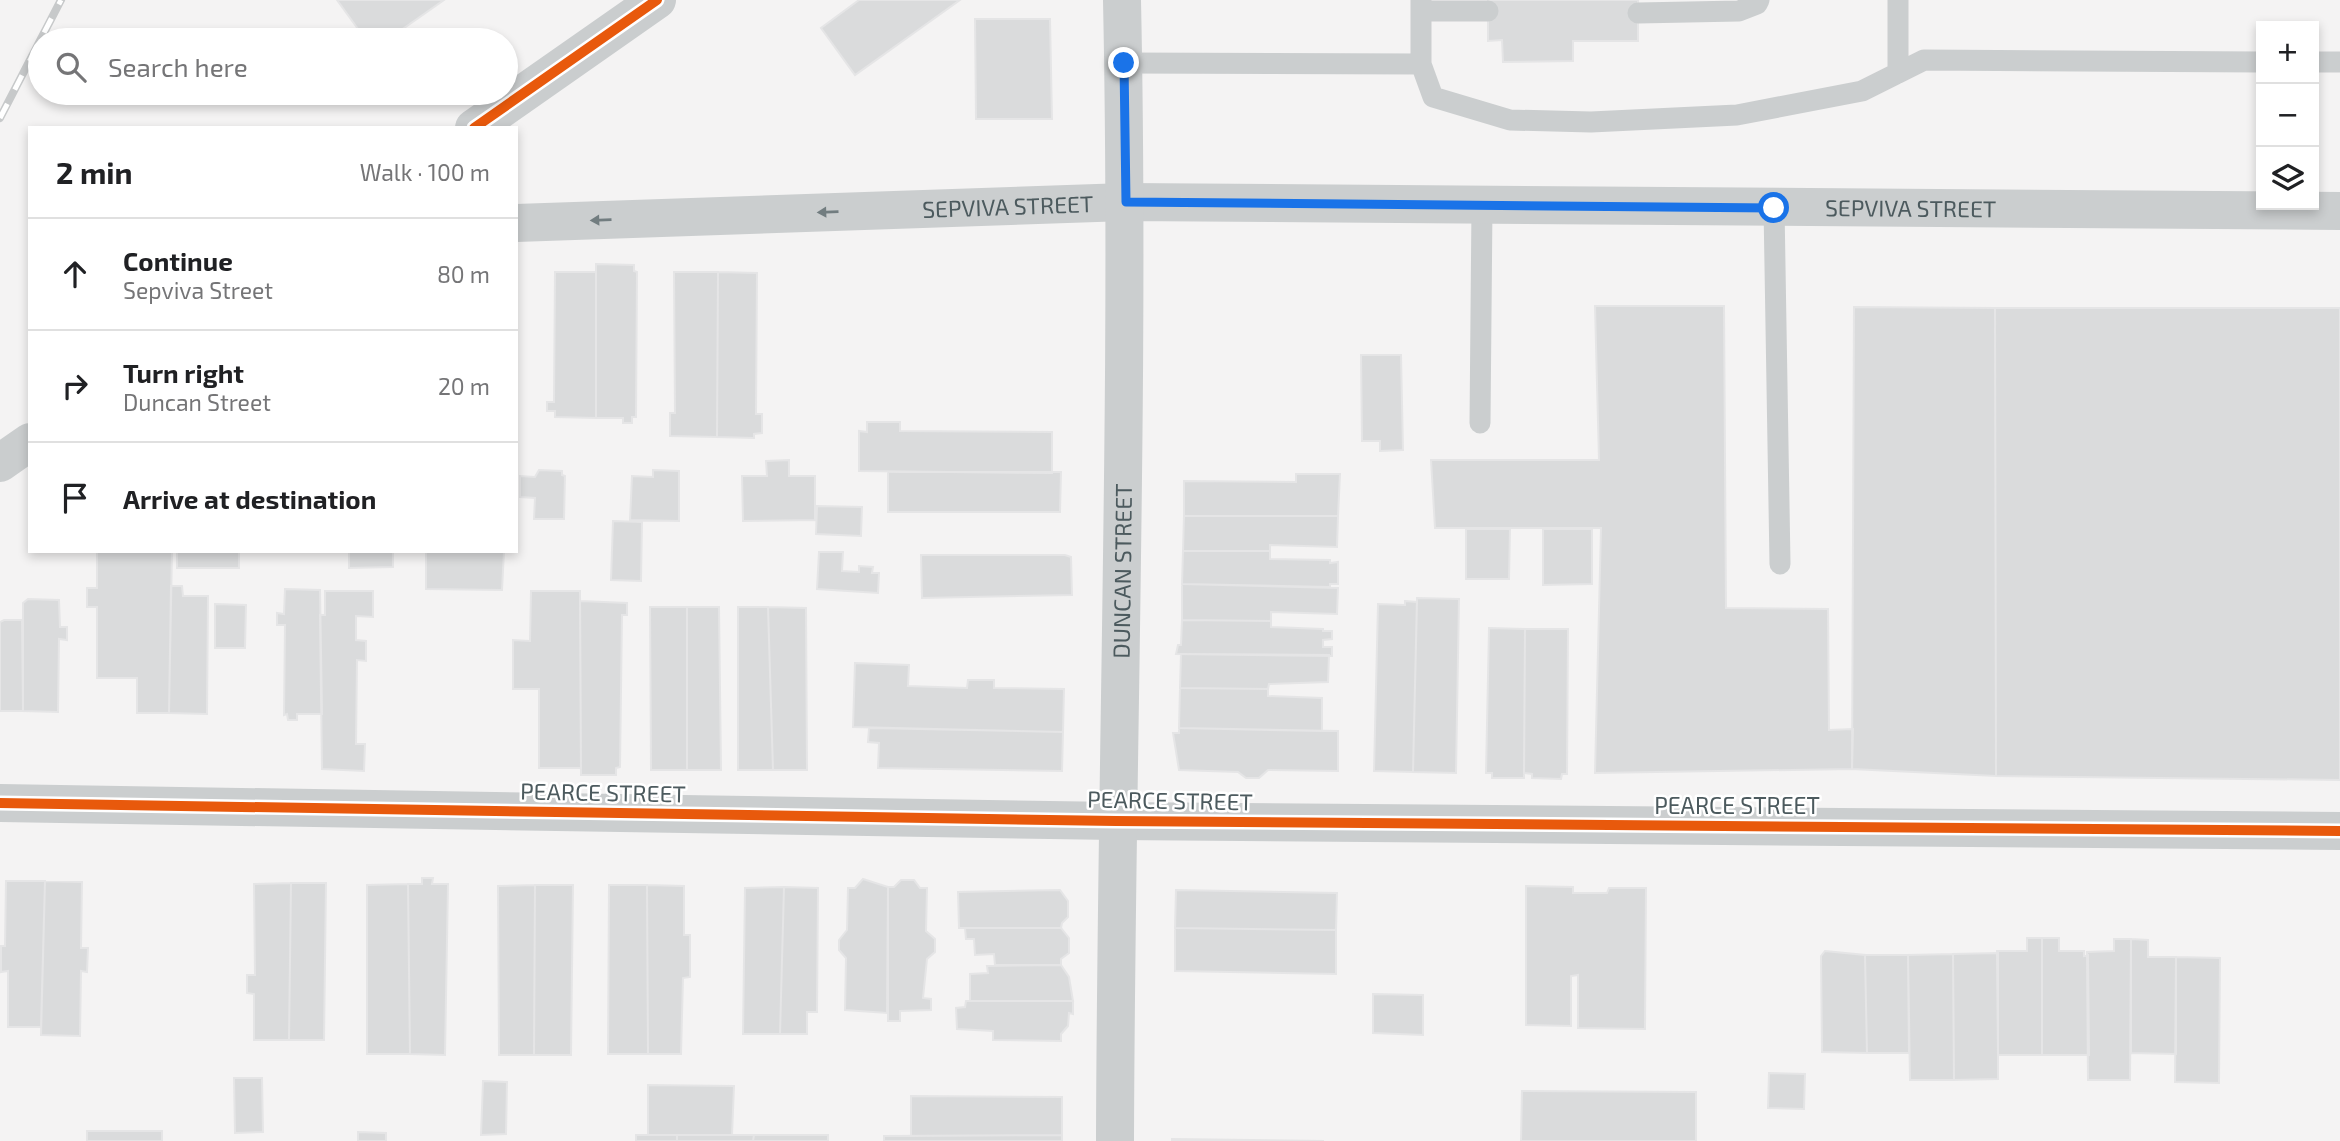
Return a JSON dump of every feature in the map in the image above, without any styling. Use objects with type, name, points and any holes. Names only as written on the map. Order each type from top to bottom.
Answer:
[{"type":"main road","points":[[518,97],[657,0]]},
{"type":"main road","points":[[477,126],[507,105]]},
{"type":"main road","points":[[0,463],[28,443]]},
{"type":"street","name":"DUNCAN STREET","points":[[1115,1141],[1116,821],[1126,202],[1122,0]]},
{"type":"street","name":"SEPVIVA STREET","points":[[518,223],[1126,202],[2340,211]]},
{"type":"street","name":"PEARCE STREET","points":[[0,803],[1116,821],[2340,831]]},
{"type":"lane","points":[[1638,13],[1739,11],[1757,5],[1759,0]]},
{"type":"lane","points":[[1898,0],[1898,73]]},
{"type":"lane","points":[[1488,11],[1421,5],[1421,64],[1433,97],[1510,120],[1578,121],[1737,115],[1862,91],[1924,60],[2256,62]]},
{"type":"lane","points":[[2319,62],[2340,62]]},
{"type":"lane","points":[[1124,63],[1421,64]]},
{"type":"lane","points":[[1480,423],[1482,205]]},
{"type":"lane","points":[[1774,208],[1780,564]]},
{"type":"building","points":[[337,0],[444,0],[404,28],[357,28]]},
{"type":"building","points":[[859,0],[960,0],[855,75],[821,28]]},
{"type":"building","points":[[1488,0],[1638,0],[1638,41],[1573,41],[1573,61],[1503,62],[1502,40],[1488,41]]},
{"type":"building","points":[[975,19],[1050,19],[1052,119],[976,119]]},
{"type":"building","points":[[596,264],[634,265],[634,271],[637,272],[636,417],[632,417],[632,423],[623,423],[623,418],[596,418]]},
{"type":"building","points":[[555,272],[596,272],[596,418],[555,417],[555,411],[547,411],[547,402],[554,402]]},
{"type":"building","points":[[674,272],[718,272],[717,437],[670,436],[670,413],[675,413]]},
{"type":"building","points":[[718,272],[757,273],[756,414],[762,414],[762,433],[754,434],[754,438],[717,437]]},
{"type":"building","points":[[1595,306],[1724,306],[1726,608],[1828,609],[1829,730],[1853,729],[1852,769],[1595,773],[1601,528],[1435,528],[1431,460],[1599,460]]},
{"type":"building","points":[[1854,307],[1995,308],[1996,776],[1852,769]]},
{"type":"building","points":[[1995,308],[2340,308],[2340,780],[1996,776]]},
{"type":"building","points":[[1361,355],[1401,355],[1403,450],[1380,451],[1380,441],[1362,441]]},
{"type":"building","points":[[867,422],[900,422],[900,431],[1052,432],[1052,473],[859,471],[859,431],[867,432]]},
{"type":"building","points":[[789,460],[789,476],[815,476],[815,520],[743,521],[742,476],[767,476],[766,461]]},
{"type":"building","points":[[539,470],[562,471],[565,476],[564,519],[534,519],[535,498],[520,497],[520,476],[535,477]]},
{"type":"building","points":[[653,470],[679,471],[679,521],[630,520],[632,476],[653,477]]},
{"type":"building","points":[[888,472],[1061,472],[1060,512],[888,512]]},
{"type":"building","points":[[1296,474],[1340,474],[1338,516],[1184,516],[1184,481],[1296,482]]},
{"type":"building","points":[[817,506],[862,507],[861,536],[816,534]]},
{"type":"building","points":[[1184,516],[1338,516],[1337,547],[1270,545],[1270,551],[1183,551]]},
{"type":"building","points":[[613,521],[642,522],[641,581],[611,580]]},
{"type":"building","points":[[1466,529],[1510,529],[1509,579],[1466,579]]},
{"type":"building","points":[[1543,529],[1592,529],[1592,584],[1543,585]]},
{"type":"building","points":[[1183,551],[1270,551],[1270,559],[1330,560],[1330,563],[1338,562],[1338,584],[1330,584],[1330,587],[1182,584]]},
{"type":"building","points":[[819,552],[843,552],[842,571],[859,572],[859,566],[873,567],[872,573],[879,573],[878,593],[817,589]]},
{"type":"building","points":[[97,553],[172,553],[169,713],[137,713],[137,678],[97,678],[97,607],[87,607],[87,588],[97,588]]},
{"type":"building","points":[[177,553],[239,553],[239,568],[177,568]]},
{"type":"building","points":[[349,553],[393,553],[393,567],[349,568]]},
{"type":"building","points":[[426,553],[504,553],[502,590],[426,589]]},
{"type":"building","points":[[921,555],[1065,555],[1071,557],[1072,595],[922,598]]},
{"type":"building","points":[[1182,584],[1338,588],[1337,614],[1271,612],[1271,621],[1182,620]]},
{"type":"building","points":[[171,586],[182,586],[183,596],[208,596],[207,714],[169,713]]},
{"type":"building","points":[[285,589],[320,590],[322,714],[297,714],[297,720],[288,720],[287,714],[284,715],[285,625],[277,625],[277,613],[284,614]]},
{"type":"building","points":[[325,591],[373,591],[373,617],[356,616],[356,640],[366,641],[366,661],[357,660],[356,744],[365,744],[364,771],[322,769],[320,615],[325,615]]},
{"type":"building","points":[[531,591],[580,591],[581,768],[539,768],[539,689],[513,689],[513,640],[530,641]]},
{"type":"building","points":[[1417,598],[1459,599],[1456,773],[1413,772]]},
{"type":"building","points":[[28,599],[59,600],[60,627],[67,627],[67,640],[59,639],[58,712],[23,711],[23,603]]},
{"type":"building","points":[[580,601],[627,603],[627,615],[622,615],[620,767],[616,768],[616,775],[581,775]]},
{"type":"building","points":[[1405,601],[1417,602],[1413,772],[1374,771],[1378,604],[1405,605]]},
{"type":"building","points":[[215,604],[246,605],[245,648],[215,648]]},
{"type":"building","points":[[650,607],[687,607],[687,770],[651,770]]},
{"type":"building","points":[[687,607],[719,607],[721,770],[687,770]]},
{"type":"building","points":[[738,607],[768,607],[773,770],[738,770]]},
{"type":"building","points":[[768,607],[806,608],[807,770],[773,770]]},
{"type":"building","points":[[22,620],[23,711],[0,711],[0,622]]},
{"type":"building","points":[[1182,620],[1271,621],[1271,627],[1332,631],[1332,639],[1323,640],[1323,647],[1332,647],[1332,656],[1176,654],[1178,645],[1181,645]]},
{"type":"building","points":[[1489,628],[1525,629],[1524,778],[1492,778],[1492,773],[1486,773]]},
{"type":"building","points":[[1525,629],[1568,629],[1567,774],[1562,774],[1561,779],[1532,778],[1532,774],[1524,773]]},
{"type":"building","points":[[1181,654],[1329,655],[1328,682],[1269,684],[1268,689],[1180,688]]},
{"type":"building","points":[[855,663],[909,665],[908,686],[967,688],[968,680],[994,680],[994,688],[1064,689],[1063,732],[853,727]]},
{"type":"building","points":[[1180,688],[1268,689],[1268,696],[1322,698],[1322,731],[1179,728]]},
{"type":"building","points":[[869,728],[1063,732],[1062,771],[878,768],[879,743],[868,742]]},
{"type":"building","points":[[1179,728],[1338,731],[1338,771],[1268,770],[1259,778],[1246,778],[1238,772],[1179,770],[1173,733],[1179,733]]},
{"type":"building","points":[[422,878],[433,878],[432,884],[448,884],[445,1055],[410,1054],[408,884],[422,884]]},
{"type":"building","points":[[863,879],[888,887],[887,1013],[845,1010],[846,958],[839,950],[839,940],[847,930],[848,888],[855,888]]},
{"type":"building","points":[[901,880],[914,880],[920,888],[927,888],[926,931],[935,939],[935,952],[927,959],[923,998],[931,999],[931,1010],[900,1011],[900,1021],[888,1021],[888,887],[894,887]]},
{"type":"building","points":[[6,881],[45,881],[41,1027],[8,1027],[8,971],[1,972],[1,946],[5,946]]},
{"type":"building","points":[[45,881],[82,882],[81,948],[88,948],[87,972],[81,971],[80,1036],[41,1035]]},
{"type":"building","points":[[291,883],[289,1040],[254,1040],[254,994],[247,993],[247,975],[255,975],[254,884]]},
{"type":"building","points":[[291,883],[326,883],[324,1040],[289,1040]]},
{"type":"building","points":[[408,884],[410,1054],[367,1054],[367,885]]},
{"type":"building","points":[[535,885],[534,1055],[499,1055],[498,886]]},
{"type":"building","points":[[535,885],[573,885],[571,1055],[534,1055]]},
{"type":"building","points":[[609,885],[647,885],[648,1054],[608,1054]]},
{"type":"building","points":[[647,885],[684,886],[684,935],[690,935],[690,977],[683,978],[681,1054],[648,1054]]},
{"type":"building","points":[[1526,886],[1573,887],[1573,893],[1607,893],[1609,888],[1646,888],[1645,1029],[1578,1028],[1578,975],[1571,976],[1571,1026],[1526,1025]]},
{"type":"building","points":[[784,887],[780,1034],[743,1034],[745,888]]},
{"type":"building","points":[[784,887],[818,888],[817,1012],[807,1012],[807,1034],[780,1034]]},
{"type":"building","points":[[1060,890],[1068,901],[1068,917],[1061,928],[959,928],[958,892]]},
{"type":"building","points":[[1176,890],[1337,893],[1336,930],[1175,928]]},
{"type":"building","points":[[965,928],[1061,928],[1069,938],[1069,953],[1061,959],[1061,965],[995,965],[994,954],[975,955],[974,939],[966,939]]},
{"type":"building","points":[[1175,928],[1336,930],[1336,974],[1175,971]]},
{"type":"building","points":[[2027,938],[2042,938],[2042,1055],[1998,1055],[1997,951],[2027,951]]},
{"type":"building","points":[[2042,938],[2059,938],[2059,951],[2084,951],[2084,956],[2088,955],[2089,1055],[2042,1055]]},
{"type":"building","points":[[2114,939],[2131,939],[2130,1080],[2088,1080],[2087,952],[2114,951]]},
{"type":"building","points":[[2131,939],[2148,940],[2148,957],[2176,957],[2176,1054],[2131,1053]]},
{"type":"building","points":[[1825,951],[1865,955],[1867,1053],[1822,1052],[1821,956]]},
{"type":"building","points":[[1998,953],[1998,1079],[1954,1080],[1953,954]]},
{"type":"building","points":[[1953,954],[1954,1080],[1910,1080],[1908,955]]},
{"type":"building","points":[[1865,955],[1908,955],[1909,1053],[1867,1053]]},
{"type":"building","points":[[2176,957],[2220,958],[2219,1083],[2175,1082]]},
{"type":"building","points":[[1061,965],[1069,977],[1073,1001],[970,1001],[970,974],[988,973],[987,966]]},
{"type":"building","points":[[1373,994],[1423,995],[1423,1035],[1373,1033]]},
{"type":"building","points":[[966,1001],[1073,1001],[1073,1014],[1069,1013],[1068,1026],[1061,1034],[1061,1041],[993,1040],[993,1031],[957,1029],[956,1008],[965,1007]]},
{"type":"building","points":[[1769,1073],[1805,1074],[1804,1109],[1768,1108]]},
{"type":"building","points":[[234,1078],[262,1078],[263,1132],[235,1133]]},
{"type":"building","points":[[483,1081],[507,1082],[506,1134],[481,1135]]},
{"type":"building","points":[[648,1085],[734,1086],[732,1135],[648,1135]]},
{"type":"building","points":[[1522,1091],[1696,1092],[1696,1141],[1521,1141]]},
{"type":"building","points":[[911,1096],[1062,1097],[1062,1135],[911,1136]]},
{"type":"building","points":[[87,1131],[162,1131],[162,1141],[87,1141]]},
{"type":"building","points":[[358,1132],[386,1133],[386,1141],[358,1141]]},
{"type":"building","points":[[636,1135],[677,1135],[677,1141],[636,1141]]},
{"type":"building","points":[[677,1135],[754,1135],[753,1141],[677,1141]]},
{"type":"building","points":[[754,1135],[828,1135],[828,1141],[753,1141]]},
{"type":"building","points":[[1062,1135],[1062,1141],[884,1141],[884,1136]]},
{"type":"building","points":[[1172,1139],[1324,1141],[1172,1141]]},
{"type":"railway","points":[[47,28],[61,0]]},
{"type":"railway","points":[[0,118],[28,64]]},
{"type":"cycle path","points":[[518,97],[657,0]]},
{"type":"cycle path","points":[[477,126],[507,105]]},
{"type":"cycle path","points":[[0,803],[1116,821],[2340,831]]},
{"type":"route","points":[[1124,63],[1126,202],[1774,208]]}]
